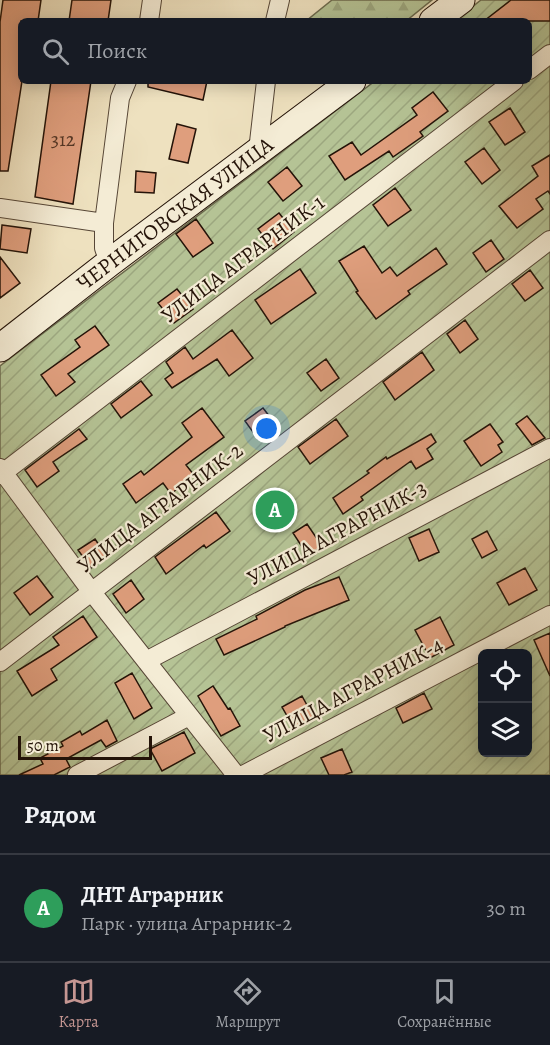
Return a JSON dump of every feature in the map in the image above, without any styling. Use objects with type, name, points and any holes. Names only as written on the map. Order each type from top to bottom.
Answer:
[{"type":"street","points":[[149,18],[152,0]]},
{"type":"street","points":[[276,18],[280,0]]},
{"type":"street","points":[[437,18],[461,0]]},
{"type":"street","points":[[532,68],[550,54]]},
{"type":"street","points":[[109,263],[104,248],[104,224],[120,98],[126,84]]},
{"type":"street","points":[[258,151],[266,84]]},
{"type":"street","name":"ЧЕРНИГОВСКАЯ УЛИЦА","points":[[0,348],[109,263],[348,84]]},
{"type":"street","name":"УЛИЦА АГРАРНИК-1","points":[[1,472],[510,84]]},
{"type":"street","points":[[0,208],[104,224]]},
{"type":"street","name":"УЛИЦА АГРАРНИК-2","points":[[0,662],[550,240]]},
{"type":"street","name":"УЛИЦА АГРАРНИК-3","points":[[146,661],[550,448]]},
{"type":"street","points":[[1,472],[91,591],[236,775]]},
{"type":"street","name":"УЛИЦА АГРАРНИК-4","points":[[243,775],[550,615]]},
{"type":"street","points":[[77,775],[189,716]]},
{"type":"green space","points":[[332,0],[432,0],[410,18],[310,18]]},
{"type":"green space","points":[[481,0],[550,0],[550,775],[0,775],[0,366],[371,84],[532,84],[532,18],[458,18]]},
{"type":"building","points":[[3,0],[41,0],[38,18],[18,18],[18,84],[22,84],[8,171],[0,171],[0,22]]},
{"type":"building","points":[[72,0],[111,0],[108,18],[69,18]]},
{"type":"building","points":[[511,0],[550,0],[550,21],[532,21],[532,18],[488,18]]},
{"type":"building","points":[[51,84],[91,84],[73,204],[35,197]]},
{"type":"building","points":[[148,84],[206,84],[203,100],[148,87]]},
{"type":"building","points":[[433,92],[448,111],[420,132],[423,136],[393,157],[389,151],[345,180],[329,156],[352,142],[361,155],[417,115],[412,108]]},
{"type":"building","points":[[510,108],[525,132],[505,145],[489,122]]},
{"type":"building","points":[[177,124],[196,129],[188,163],[169,159]]},
{"type":"building","points":[[484,148],[500,170],[482,184],[465,162]]},
{"type":"building","points":[[550,155],[550,194],[548,191],[536,199],[543,209],[517,228],[499,206],[538,176],[532,166]]},
{"type":"building","points":[[287,167],[302,186],[283,201],[268,182]]},
{"type":"building","points":[[136,171],[156,173],[154,193],[135,192]]},
{"type":"building","points":[[395,188],[411,210],[388,226],[373,205]]},
{"type":"building","points":[[279,213],[294,232],[273,249],[258,229]]},
{"type":"building","points":[[196,219],[213,243],[193,257],[176,234]]},
{"type":"building","points":[[2,225],[31,229],[27,253],[0,249]]},
{"type":"building","points":[[491,240],[504,259],[486,272],[473,253]]},
{"type":"building","points":[[364,246],[382,273],[390,267],[397,276],[436,248],[447,264],[408,291],[410,294],[376,319],[356,292],[358,291],[339,261]]},
{"type":"building","points":[[0,257],[20,283],[0,298]]},
{"type":"building","points":[[300,269],[316,293],[271,324],[255,300]]},
{"type":"building","points":[[530,270],[543,288],[525,301],[512,284]]},
{"type":"building","points":[[177,289],[193,309],[174,323],[158,303]]},
{"type":"building","points":[[465,320],[478,339],[460,353],[447,334]]},
{"type":"building","points":[[95,326],[109,345],[68,374],[75,382],[56,396],[41,375],[80,347],[75,340]]},
{"type":"building","points":[[232,330],[253,358],[229,376],[217,359],[172,388],[165,379],[173,373],[166,362],[185,347],[193,359]]},
{"type":"building","points":[[422,352],[434,370],[395,400],[383,382]]},
{"type":"building","points":[[326,359],[339,378],[321,391],[307,373]]},
{"type":"building","points":[[141,381],[152,395],[121,418],[111,404]]},
{"type":"building","points":[[202,408],[224,437],[186,465],[194,475],[171,494],[163,483],[136,503],[123,484],[141,471],[144,475],[192,437],[182,423]]},
{"type":"building","points":[[263,408],[277,426],[258,439],[245,421]]},
{"type":"building","points":[[527,416],[545,438],[532,445],[516,424]]},
{"type":"building","points":[[336,419],[348,436],[310,464],[298,447]]},
{"type":"building","points":[[490,424],[503,442],[498,445],[502,452],[481,466],[464,441]]},
{"type":"building","points":[[79,429],[87,439],[53,462],[59,471],[37,487],[25,470]]},
{"type":"building","points":[[431,434],[436,442],[427,449],[433,459],[416,469],[411,461],[361,497],[363,500],[343,514],[333,498],[369,473],[367,471],[386,457],[387,459]]},
{"type":"building","points":[[216,512],[230,531],[206,548],[204,545],[166,574],[155,557]]},
{"type":"building","points":[[307,524],[322,546],[308,556],[293,533]]},
{"type":"building","points":[[429,529],[439,552],[419,561],[409,538]]},
{"type":"building","points":[[487,531],[497,550],[482,558],[472,539]]},
{"type":"building","points":[[95,539],[107,557],[91,568],[78,550]]},
{"type":"building","points":[[525,568],[537,590],[509,605],[497,583]]},
{"type":"building","points":[[37,576],[53,597],[30,615],[14,593]]},
{"type":"building","points":[[339,577],[349,600],[285,626],[224,655],[216,639],[257,619],[256,616],[305,590]]},
{"type":"building","points":[[131,580],[144,599],[126,613],[113,594]]},
{"type":"building","points":[[83,616],[97,637],[51,669],[57,680],[32,696],[17,671],[59,645],[53,637]]},
{"type":"building","points":[[440,617],[454,645],[430,658],[415,630]]},
{"type":"building","points":[[550,633],[550,676],[534,640]]},
{"type":"building","points":[[132,673],[152,708],[134,719],[115,683]]},
{"type":"building","points":[[213,686],[240,726],[221,736],[198,696]]},
{"type":"building","points":[[424,693],[432,709],[403,723],[396,708]]},
{"type":"building","points":[[302,696],[314,718],[294,728],[282,707]]},
{"type":"building","points":[[107,720],[117,741],[106,747],[101,740],[66,759],[70,767],[54,775],[19,775],[43,764],[40,758],[63,746],[61,742],[80,731],[82,735]]},
{"type":"building","points":[[184,732],[195,753],[162,771],[150,749]]},
{"type":"building","points":[[342,749],[352,772],[344,775],[329,775],[321,758]]},
{"type":"place","name":"ДНТ Аграрник","points":[[275,510]]}]
